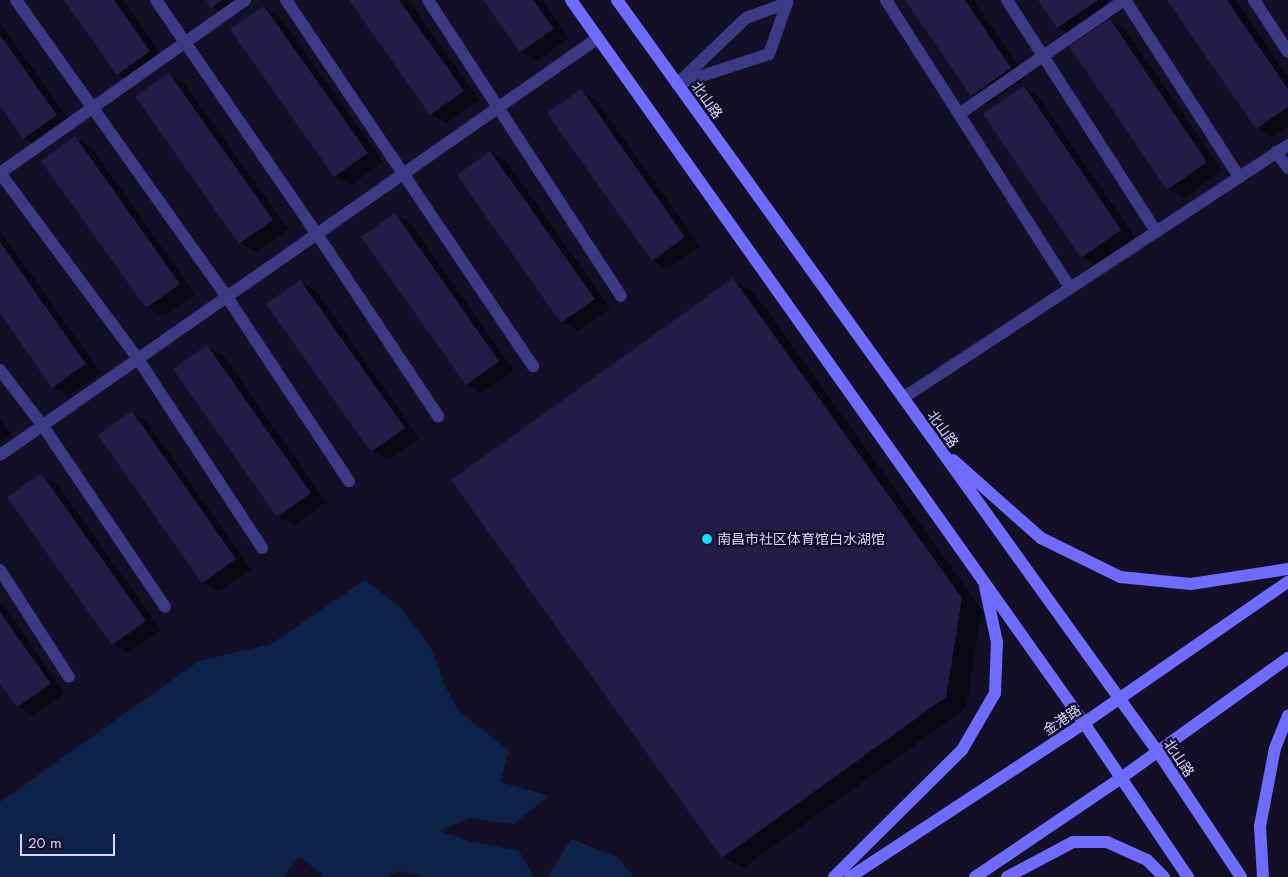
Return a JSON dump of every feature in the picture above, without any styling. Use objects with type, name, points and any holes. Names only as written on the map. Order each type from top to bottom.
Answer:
[{"type":"street","points":[[16,0],[227,297],[349,482]]},
{"type":"street","points":[[156,0],[317,234],[438,416]]},
{"type":"street","points":[[245,0],[0,173],[138,359],[262,548]]},
{"type":"street","points":[[286,0],[533,366]]},
{"type":"street","points":[[428,0],[621,296]]},
{"type":"street","points":[[571,0],[1084,724],[1188,877]]},
{"type":"street","name":"北山路","points":[[617,0],[1158,752],[1241,877]]},
{"type":"street","points":[[886,0],[1070,288]]},
{"type":"street","points":[[1007,0],[1156,231]]},
{"type":"street","points":[[958,114],[1124,0],[1239,177]]},
{"type":"street","points":[[1254,0],[1288,52]]},
{"type":"street","points":[[677,84],[746,18],[788,1]]},
{"type":"street","points":[[677,84],[769,54],[788,1]]},
{"type":"street","points":[[0,455],[598,38]]},
{"type":"street","points":[[903,398],[1288,145]]},
{"type":"street","points":[[1276,152],[1288,168]]},
{"type":"street","points":[[0,370],[42,426],[164,606]]},
{"type":"street","points":[[936,444],[1040,538],[1120,577],[1191,584],[1288,569]]},
{"type":"street","points":[[0,570],[69,677]]},
{"type":"street","points":[[834,877],[962,750],[995,693],[997,642],[984,582]]},
{"type":"street","name":"金港路","points":[[850,877],[1084,724],[1288,582]]},
{"type":"street","points":[[975,877],[1121,778],[1288,658]]},
{"type":"street","points":[[1263,877],[1260,826],[1275,748],[1288,714]]},
{"type":"street","points":[[1007,877],[1073,842],[1107,842],[1147,860],[1164,877]]},
{"type":"water","points":[[365,580],[400,607],[432,650],[445,686],[459,711],[509,751],[500,782],[549,796],[513,824],[470,818],[439,831],[473,842],[519,851],[534,877],[422,877],[399,871],[388,877],[321,877],[323,874],[299,857],[284,877],[0,877],[0,802],[199,661],[271,644]]},
{"type":"water","points":[[571,839],[618,857],[634,877],[547,877]]},
{"type":"building","points":[[64,0],[114,0],[150,51],[117,75]]},
{"type":"building","points":[[206,0],[222,0],[211,8]]},
{"type":"building","points":[[349,0],[399,0],[464,91],[430,115]]},
{"type":"building","points":[[483,0],[533,0],[554,29],[520,52]]},
{"type":"building","points":[[905,0],[965,0],[1011,68],[971,96]]},
{"type":"building","points":[[1038,0],[1098,0],[1057,28]]},
{"type":"building","points":[[1167,0],[1227,0],[1288,89],[1288,107],[1256,129]]},
{"type":"building","points":[[264,6],[368,153],[334,177],[230,29]]},
{"type":"building","points":[[1110,19],[1207,162],[1167,190],[1069,46]]},
{"type":"building","points":[[0,35],[57,115],[23,139],[0,106]]},
{"type":"building","points":[[169,73],[273,220],[239,244],[135,96]]},
{"type":"building","points":[[1024,86],[1121,230],[1081,258],[983,114]]},
{"type":"building","points":[[581,89],[685,237],[652,261],[547,113]]},
{"type":"building","points":[[75,136],[180,284],[146,308],[41,161]]},
{"type":"building","points":[[490,151],[595,299],[561,323],[457,175]]},
{"type":"building","points":[[395,213],[499,361],[466,385],[361,237]]},
{"type":"building","points":[[0,242],[86,364],[52,388],[0,313]]},
{"type":"building","name":"南昌市社区体育馆白水湖馆","points":[[733,278],[962,598],[946,697],[722,858],[451,480]]},
{"type":"building","points":[[300,280],[405,428],[371,452],[266,304]]},
{"type":"building","points":[[207,345],[311,493],[277,517],[173,369]]},
{"type":"building","points":[[132,411],[236,559],[202,583],[98,435]]},
{"type":"building","points":[[41,473],[146,621],[112,645],[7,497]]},
{"type":"building","points":[[0,612],[51,684],[17,707],[0,684]]},
{"type":"place","name":"南昌市社区体育馆白水湖馆","points":[[707,539]]}]
